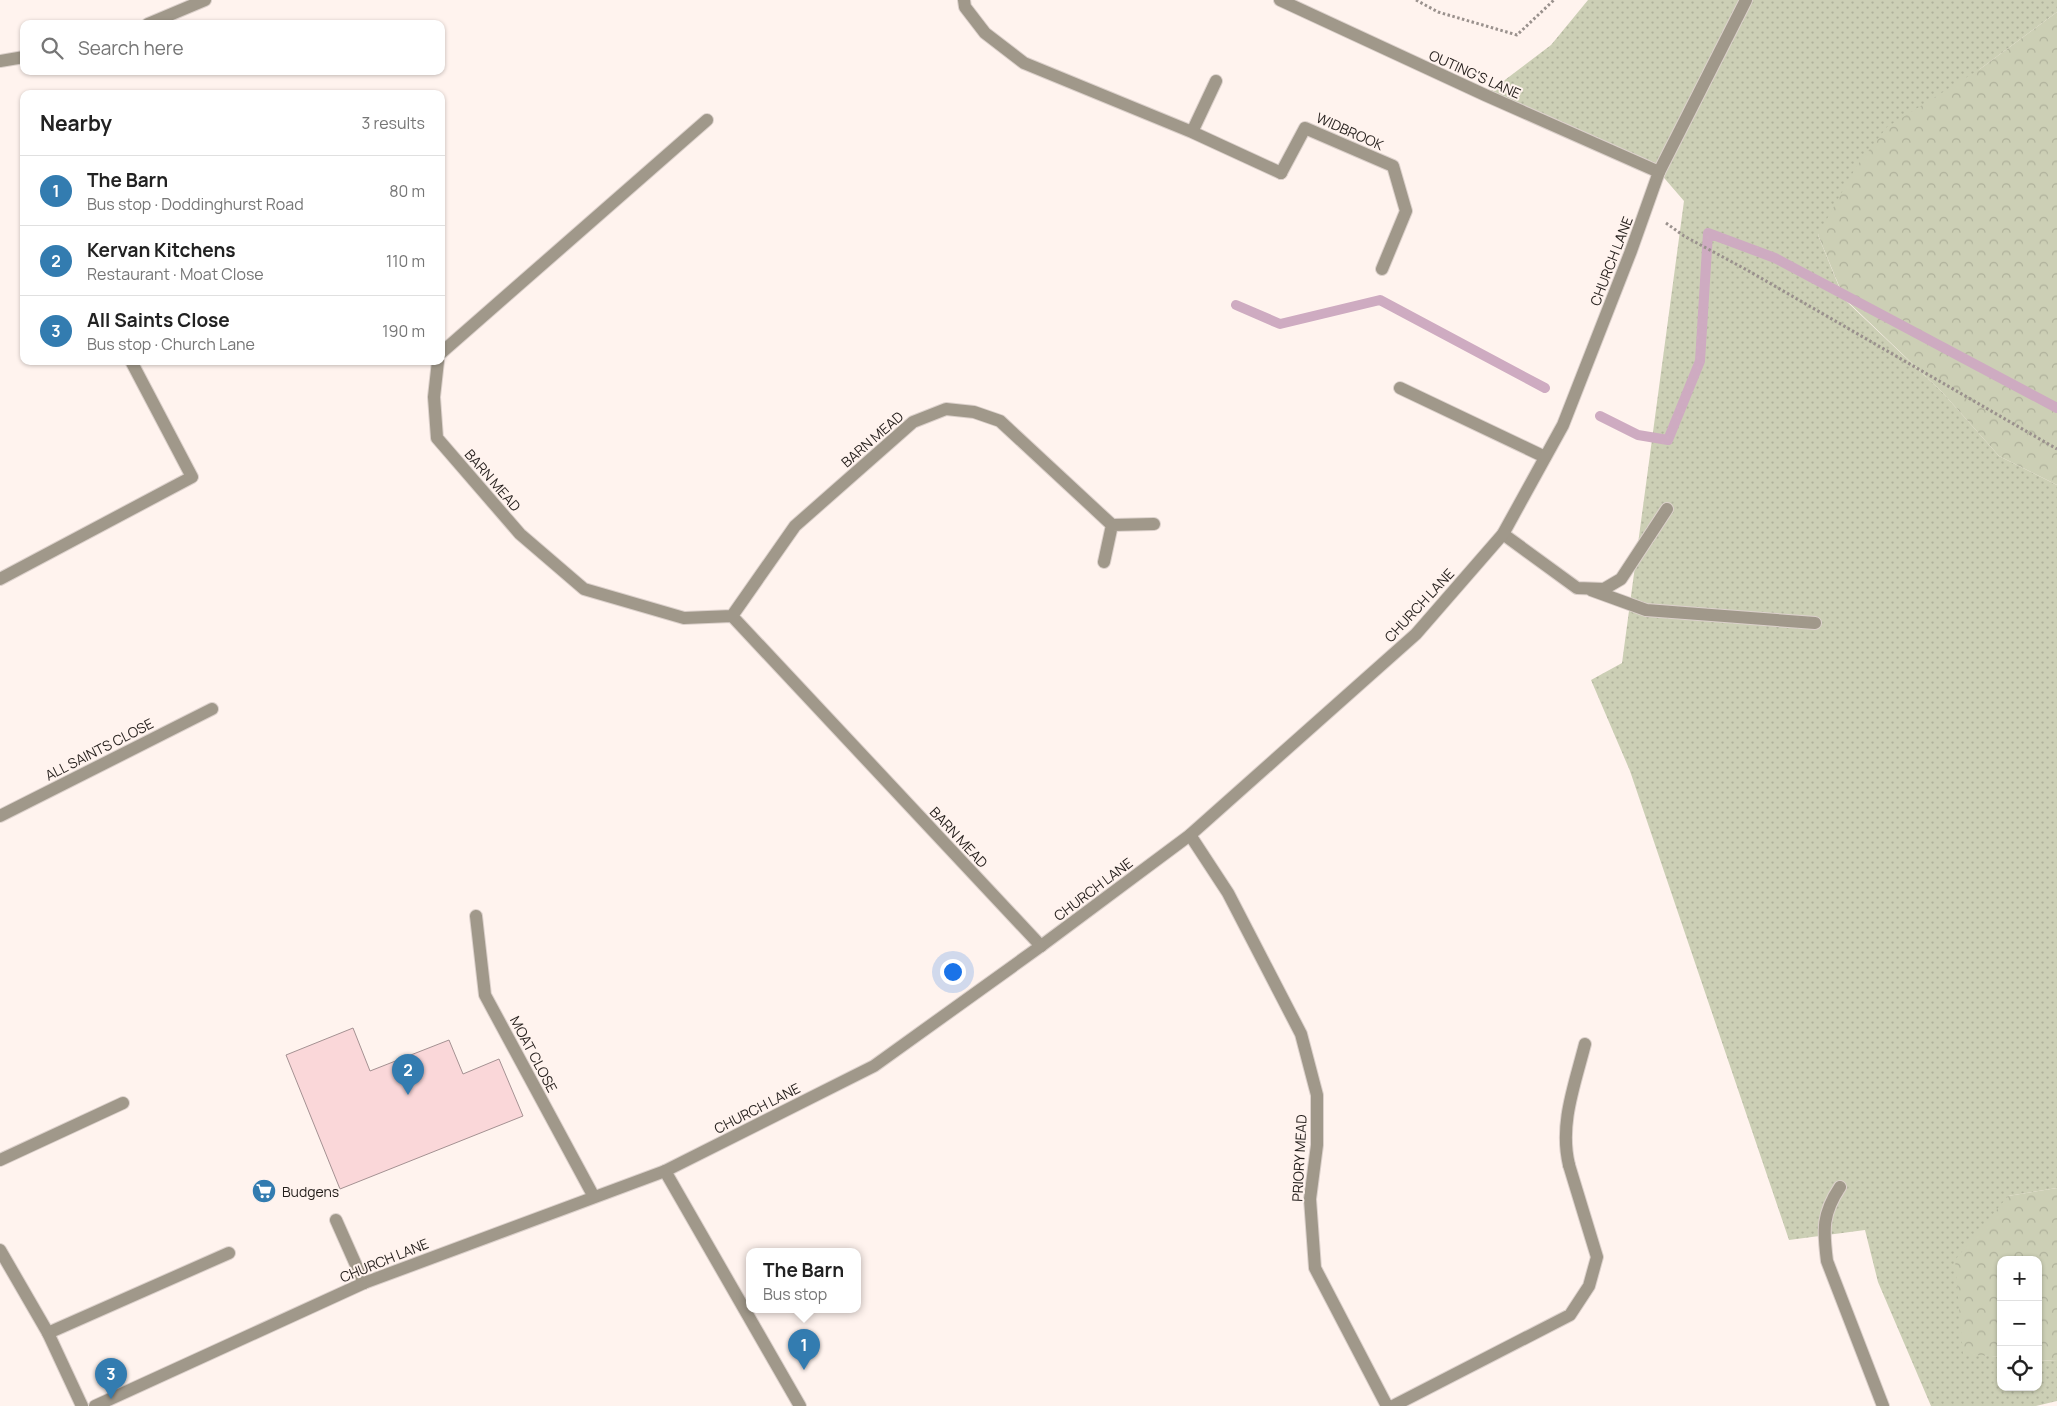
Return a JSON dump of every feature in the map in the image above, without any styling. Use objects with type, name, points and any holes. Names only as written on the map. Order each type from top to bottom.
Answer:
[{"type":"street","points":[[158,20],[205,0]]},
{"type":"street","name":"WIDBROOK","points":[[964,0],[965,7],[985,33],[1024,63],[1192,132],[1282,173],[1305,128],[1393,166],[1406,211],[1382,268]]},
{"type":"street","name":"OUTING'S LANE","points":[[1280,0],[1485,95],[1659,172]]},
{"type":"street","name":"CHURCH LANE","points":[[95,1406],[111,1402],[364,1283],[666,1172],[874,1066],[1041,946],[1190,835],[1416,634],[1503,534],[1563,425],[1632,251],[1659,172],[1746,0]]},
{"type":"street","points":[[0,61],[20,58]]},
{"type":"street","points":[[1192,132],[1216,81]]},
{"type":"street","points":[[445,349],[707,120]]},
{"type":"street","points":[[0,579],[192,477],[133,365]]},
{"type":"street","name":"BARN MEAD","points":[[438,365],[434,398],[437,438],[520,534],[584,589],[684,618],[732,616],[1041,946]]},
{"type":"street","points":[[1400,388],[1545,458]]},
{"type":"street","name":"BARN MEAD","points":[[732,616],[795,526],[914,422],[946,409],[974,412],[1000,421],[1112,525]]},
{"type":"street","points":[[1591,590],[1604,589],[1621,579],[1667,509]]},
{"type":"street","points":[[1104,562],[1112,525],[1154,524]]},
{"type":"street","points":[[1503,534],[1577,588],[1591,590],[1646,610],[1687,615],[1815,623]]},
{"type":"street","name":"ALL SAINTS CLOSE","points":[[0,816],[212,709]]},
{"type":"street","name":"PRIORY MEAD","points":[[1190,835],[1228,892],[1301,1034],[1317,1094],[1317,1145],[1310,1199],[1314,1268],[1387,1406]]},
{"type":"street","name":"MOAT CLOSE","points":[[476,916],[485,996],[594,1197]]},
{"type":"street","points":[[1393,1406],[1570,1315],[1589,1286],[1597,1257],[1564,1145],[1565,1124],[1585,1044]]},
{"type":"street","points":[[0,1160],[123,1103]]},
{"type":"street","points":[[666,1172],[746,1312]]},
{"type":"street","points":[[1840,1187],[1828,1206],[1824,1239],[1827,1261],[1883,1406]]},
{"type":"street","points":[[336,1220],[364,1283]]},
{"type":"street","points":[[0,1250],[48,1333],[82,1406]]},
{"type":"street","points":[[48,1333],[229,1254]]},
{"type":"street","points":[[747,1313],[800,1406]]},
{"type":"path","points":[[1416,0],[1438,12],[1517,35],[1554,0]]},
{"type":"path","points":[[1684,236],[2057,449]]},
{"type":"green space","points":[[1588,0],[2057,0],[2057,12],[1980,69],[1818,235],[1844,299],[1942,392],[1999,456],[2057,485],[2057,1188],[2008,1196],[1963,1353],[1997,1357],[1997,1391],[2042,1391],[2042,1360],[2057,1361],[2057,1401],[2036,1406],[1931,1406],[1878,1282],[1865,1230],[1789,1240],[1630,771],[1591,680],[1622,663],[1684,201],[1659,172],[1485,95],[1551,45]]},
{"type":"green space","points":[[2057,12],[2057,485],[1999,456],[1942,392],[1844,298],[1818,235],[1856,167],[1887,127],[1980,69]]},
{"type":"green space","points":[[2057,1188],[2057,1361],[2042,1360],[2042,1256],[1997,1256],[1997,1357],[1963,1354],[1955,1260],[2008,1196]]},
{"type":"building","points":[[353,1028],[370,1071],[449,1040],[463,1074],[499,1059],[523,1116],[340,1189],[286,1055]]},
{"type":"waterway","points":[[1600,416],[1638,435],[1668,440],[1700,361],[1708,233],[1775,258],[2057,408]]},
{"type":"waterway","points":[[1236,305],[1280,324],[1380,300],[1545,388]]},
{"type":"place","name":"Kervan Kitchens","points":[[408,1095]]},
{"type":"place","name":"Budgens","points":[[264,1191]]},
{"type":"place","name":"The Barn","points":[[804,1370]]},
{"type":"place","name":"All Saints Close","points":[[111,1399]]}]
